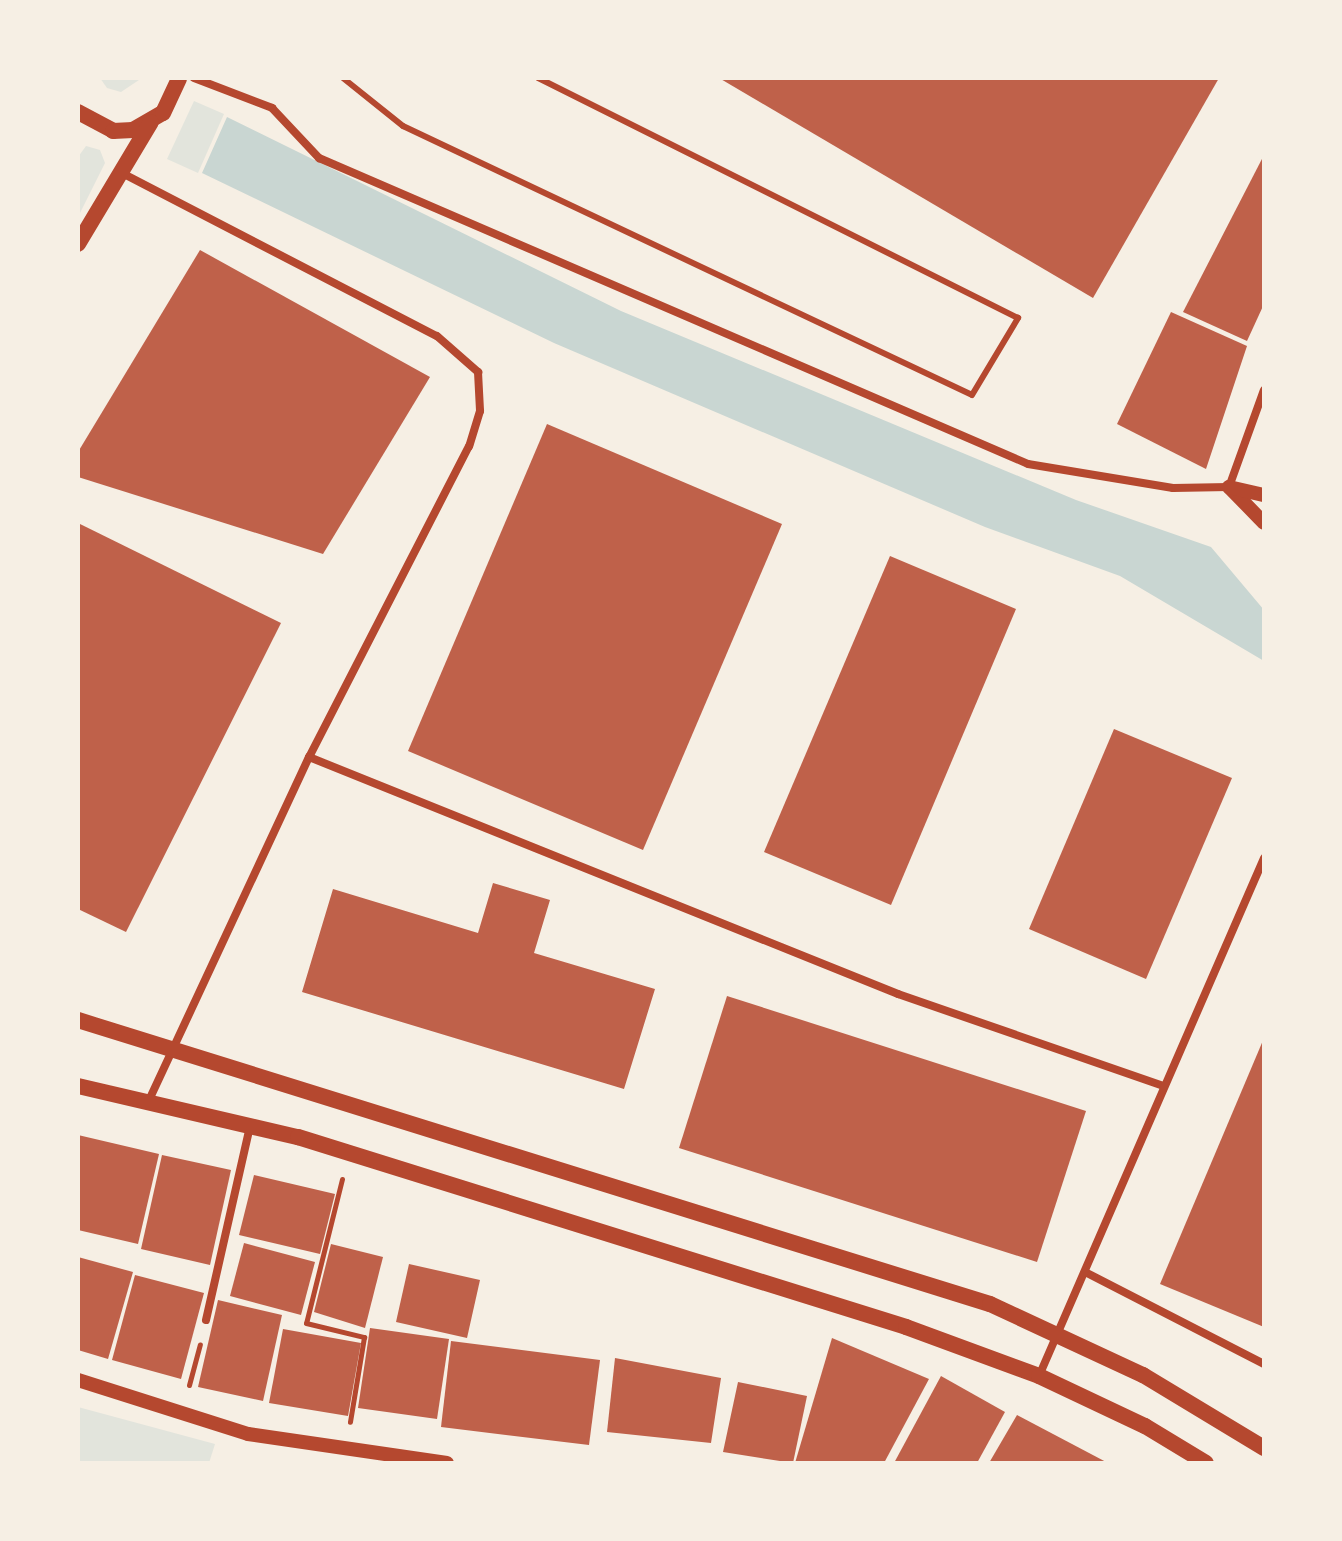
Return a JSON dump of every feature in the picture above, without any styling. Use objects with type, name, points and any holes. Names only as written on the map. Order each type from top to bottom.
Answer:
[{"type":"main road","points":[[78,244],[151,122],[172,102],[179,78]]},
{"type":"main road","points":[[78,112],[113,131],[151,122]]},
{"type":"main road","points":[[78,1020],[913,1279],[1058,1333],[1209,1410],[1264,1448]]},
{"type":"main road","points":[[78,1086],[149,1100],[349,1153],[797,1291],[1039,1376],[1145,1426],[1206,1463]]},
{"type":"street","points":[[194,78],[272,108],[319,158],[1028,464],[1173,488],[1229,487],[1264,495]]},
{"type":"street","points":[[120,172],[437,336],[478,372],[480,411],[469,446],[309,757],[149,1100]]},
{"type":"street","points":[[1229,487],[1264,390]]},
{"type":"street","points":[[1229,487],[1264,523]]},
{"type":"street","points":[[309,757],[898,994],[1164,1086]]},
{"type":"street","points":[[1039,1376],[1264,858]]},
{"type":"street","points":[[206,1320],[250,1126]]},
{"type":"street","points":[[1085,1272],[1264,1364]]},
{"type":"street","points":[[78,1380],[248,1434],[346,1451],[447,1463]]},
{"type":"lane","points":[[343,78],[403,126],[972,395],[1018,318],[538,78]]},
{"type":"path","points":[[346,1451],[364,1337],[306,1323],[349,1153]]},
{"type":"path","points":[[182,1413],[206,1320]]},
{"type":"shaded area","points":[[100,78],[142,78],[121,92],[107,88]]},
{"type":"shaded area","points":[[194,101],[224,114],[198,173],[167,159]]},
{"type":"shaded area","points":[[227,117],[621,311],[1076,500],[1211,547],[1264,610],[1264,661],[1120,576],[985,527],[554,343],[202,173]]},
{"type":"shaded area","points":[[86,146],[100,150],[105,163],[78,217],[78,157]]},
{"type":"shaded area","points":[[78,1407],[215,1444],[209,1463],[78,1463]]},
{"type":"building","points":[[719,78],[1219,78],[1093,298]]},
{"type":"building","points":[[1264,155],[1264,304],[1247,341],[1183,312]]},
{"type":"building","points":[[200,250],[430,377],[323,554],[78,477],[78,452]]},
{"type":"building","points":[[1171,312],[1247,346],[1206,469],[1117,424]]},
{"type":"building","points":[[547,424],[782,524],[643,850],[408,751]]},
{"type":"building","points":[[78,523],[281,623],[126,932],[78,909]]},
{"type":"building","points":[[890,556],[1016,609],[891,905],[764,852]]},
{"type":"building","points":[[1114,729],[1232,778],[1146,979],[1029,929]]},
{"type":"building","points":[[493,883],[550,900],[534,953],[655,989],[624,1089],[302,992],[333,889],[478,933]]},
{"type":"building","points":[[727,996],[1086,1111],[1037,1262],[679,1148]]},
{"type":"building","points":[[1264,1038],[1264,1327],[1160,1284]]},
{"type":"building","points":[[78,1135],[159,1154],[138,1244],[78,1230]]},
{"type":"building","points":[[162,1155],[231,1170],[210,1265],[141,1249]]},
{"type":"building","points":[[254,1175],[335,1194],[320,1254],[239,1235]]},
{"type":"building","points":[[244,1243],[315,1262],[301,1315],[230,1296]]},
{"type":"building","points":[[331,1244],[383,1257],[365,1328],[314,1312]]},
{"type":"building","points":[[78,1257],[133,1272],[108,1359],[78,1350]]},
{"type":"building","points":[[409,1264],[480,1280],[467,1338],[396,1322]]},
{"type":"building","points":[[135,1275],[204,1293],[181,1379],[112,1360]]},
{"type":"building","points":[[218,1300],[282,1315],[263,1401],[198,1387]]},
{"type":"building","points":[[370,1328],[449,1339],[437,1419],[358,1408]]},
{"type":"building","points":[[283,1329],[361,1343],[348,1416],[269,1403]]},
{"type":"building","points":[[832,1338],[929,1379],[884,1463],[795,1463]]},
{"type":"building","points":[[451,1341],[600,1360],[589,1445],[441,1427]]},
{"type":"building","points":[[615,1358],[721,1378],[711,1443],[607,1432]]},
{"type":"building","points":[[941,1376],[1005,1412],[977,1463],[894,1463]]},
{"type":"building","points":[[738,1382],[807,1396],[793,1463],[723,1452]]},
{"type":"building","points":[[1017,1415],[1108,1463],[989,1463]]}]
